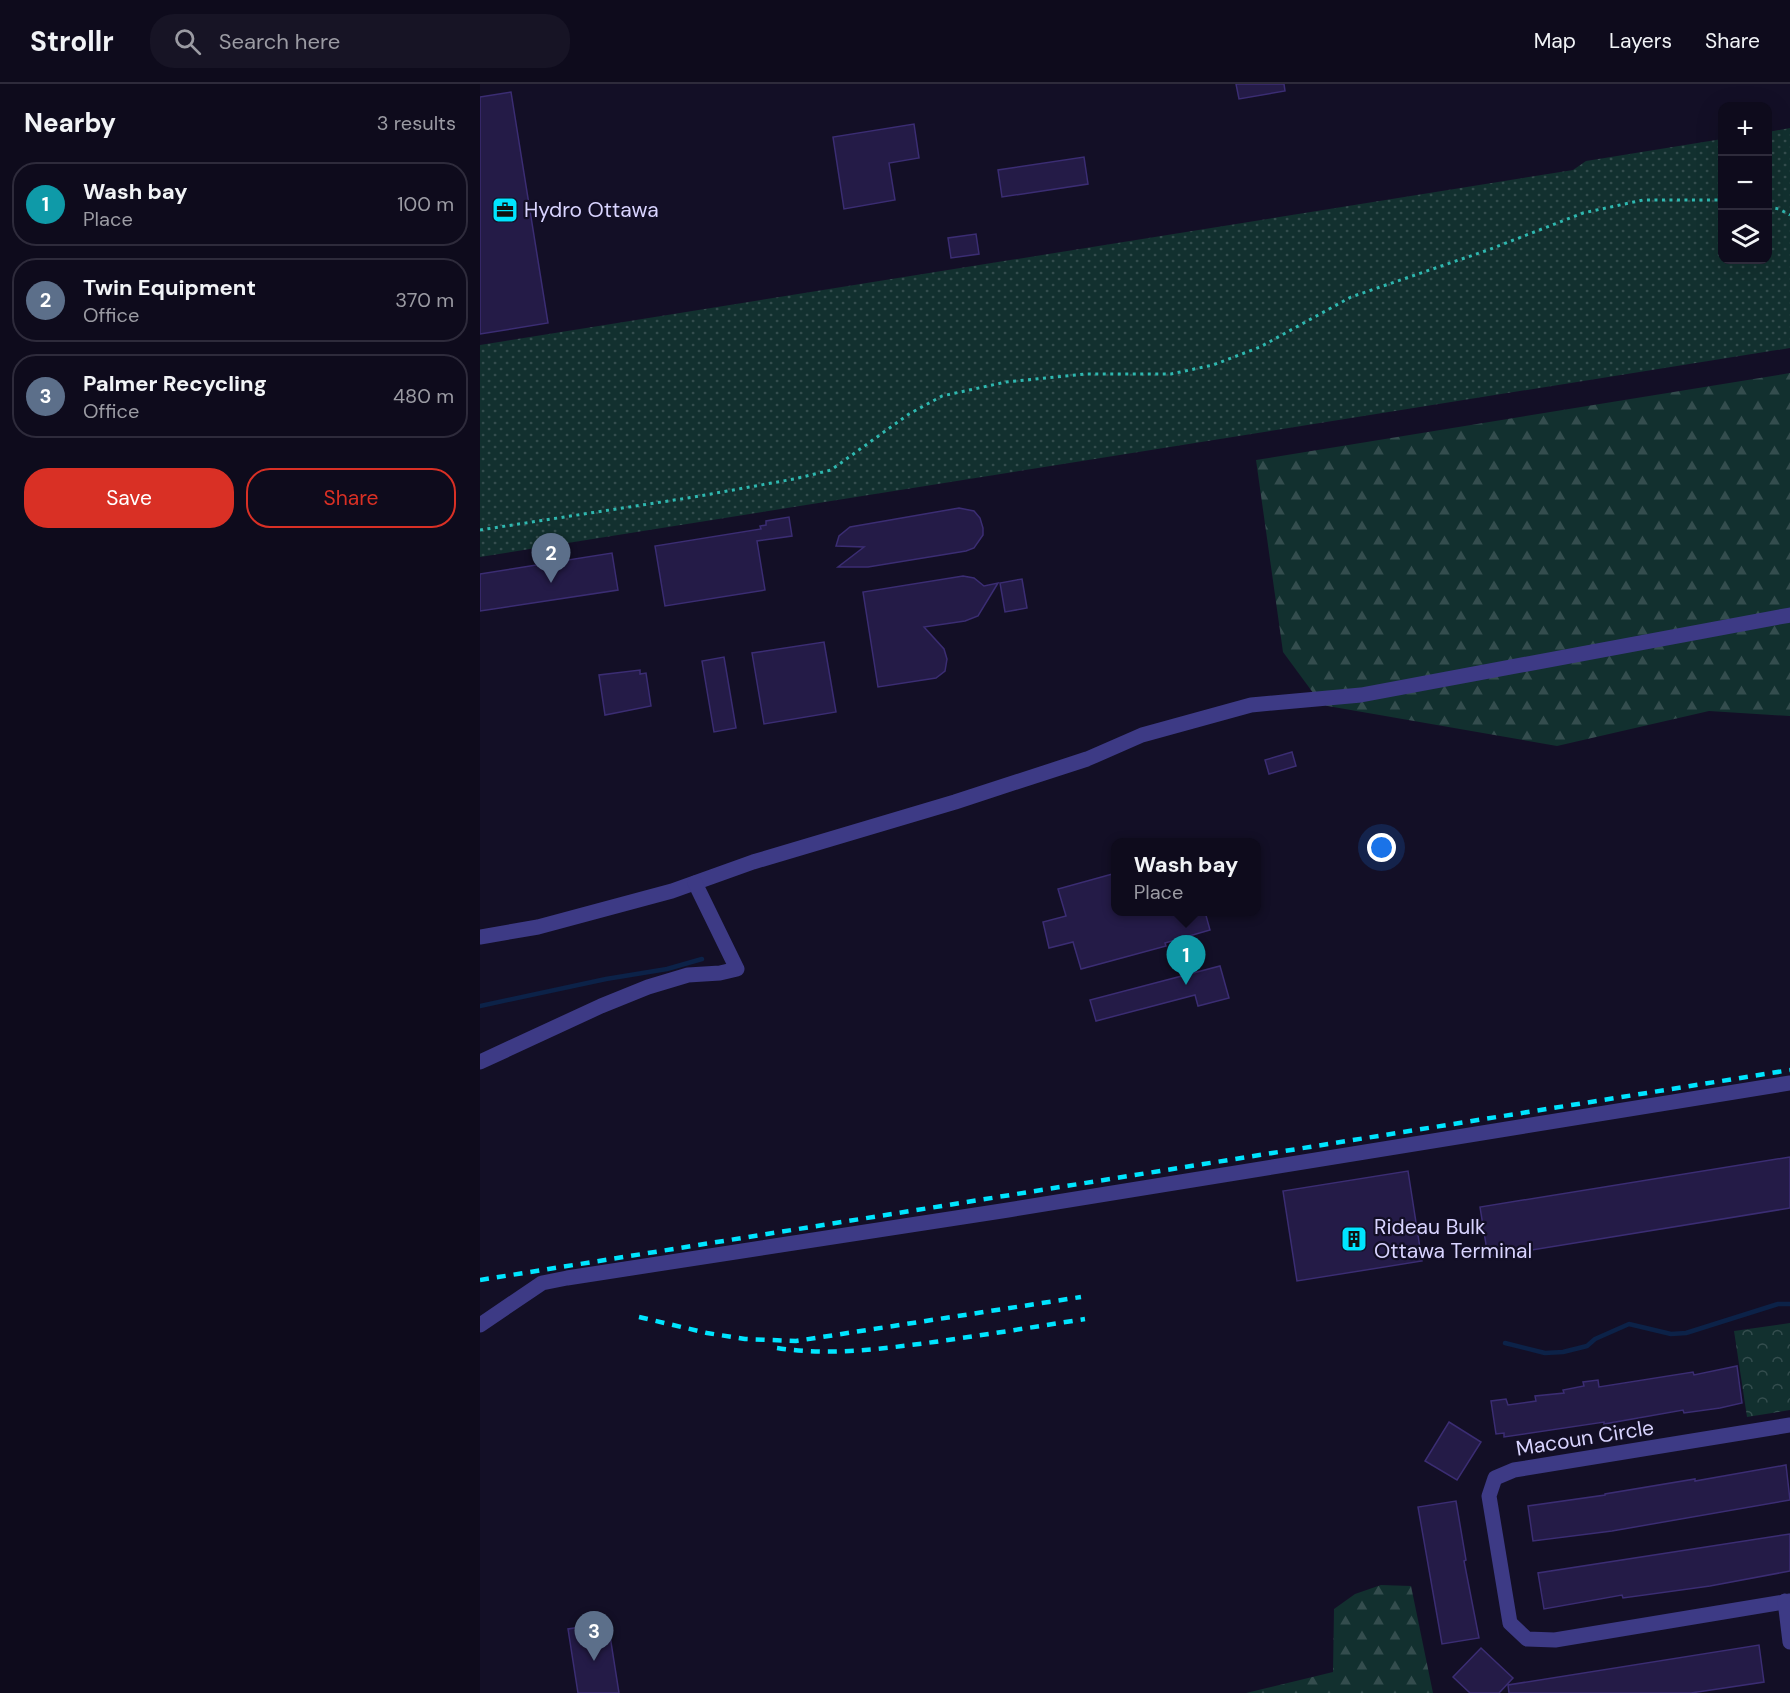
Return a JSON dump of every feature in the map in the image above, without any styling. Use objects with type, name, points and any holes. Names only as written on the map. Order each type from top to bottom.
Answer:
[{"type":"street","points":[[480,937],[538,927],[672,891],[764,858],[955,802],[1087,759],[1142,735],[1251,705],[1361,695],[1790,615]]},
{"type":"street","points":[[480,1062],[601,1006],[648,987],[688,975],[720,973],[737,969],[695,883]]},
{"type":"street","points":[[480,1325],[542,1284],[567,1278],[1019,1208],[1790,1083]]},
{"type":"street","name":"Macoun Circle","points":[[1790,1425],[1514,1470],[1495,1478],[1489,1496],[1510,1623],[1527,1639],[1555,1640],[1787,1601],[1790,1642]]},
{"type":"path","points":[[480,530],[694,497],[831,470],[909,414],[942,396],[1006,382],[1086,374],[1171,374],[1213,365],[1260,347],[1351,297],[1488,250],[1583,213],[1643,200],[1718,200]]},
{"type":"path","points":[[1772,208],[1790,215]]},
{"type":"green space","points":[[1790,128],[1790,348],[480,557],[480,345],[1573,170],[1586,161],[1718,140],[1718,264],[1772,264],[1772,131]]},
{"type":"green space","points":[[1790,373],[1790,716],[1709,711],[1557,746],[1322,705],[1283,652],[1256,460]]},
{"type":"green space","points":[[1790,1323],[1790,1410],[1747,1417],[1734,1331]]},
{"type":"green space","points":[[1381,1585],[1411,1586],[1433,1693],[1246,1693],[1333,1672],[1334,1609],[1355,1594]]},
{"type":"building","points":[[1236,84],[1284,84],[1285,91],[1239,99]]},
{"type":"building","name":"Hydro Ottawa","points":[[511,92],[548,323],[480,334],[480,97]]},
{"type":"building","points":[[914,124],[919,158],[889,163],[895,200],[844,209],[833,137]]},
{"type":"building","points":[[1084,157],[1088,184],[1002,197],[998,170]]},
{"type":"building","points":[[976,234],[979,254],[951,258],[948,238]]},
{"type":"building","points":[[959,508],[974,511],[980,518],[983,535],[974,548],[868,567],[838,567],[864,547],[836,546],[839,536],[850,527]]},
{"type":"building","points":[[789,517],[792,536],[757,541],[765,590],[665,606],[655,546],[761,529],[760,526],[766,525],[766,521]]},
{"type":"building","points":[[612,553],[618,590],[480,611],[480,574]]},
{"type":"building","points":[[963,576],[974,578],[984,586],[998,583],[978,616],[965,621],[924,627],[944,649],[947,659],[945,671],[936,678],[878,687],[863,592]]},
{"type":"building","points":[[1022,579],[1027,608],[1005,612],[1000,583]]},
{"type":"building","points":[[824,642],[836,712],[764,724],[752,653]]},
{"type":"building","points":[[724,657],[736,728],[714,732],[702,661]]},
{"type":"building","points":[[640,670],[640,674],[646,673],[651,706],[605,715],[599,675]]},
{"type":"building","points":[[1292,752],[1296,766],[1269,774],[1265,760]]},
{"type":"building","points":[[1111,874],[1111,916],[1206,916],[1210,930],[1165,943],[1166,946],[1081,969],[1073,942],[1049,948],[1043,922],[1066,916],[1058,889]]},
{"type":"building","points":[[1220,966],[1229,998],[1198,1006],[1195,995],[1096,1021],[1090,1000]]},
{"type":"building","points":[[1790,1157],[1790,1208],[1488,1257],[1480,1207]]},
{"type":"building","name":"Rideau Bulk Ottawa Terminal","points":[[1408,1171],[1422,1261],[1297,1281],[1283,1191]]},
{"type":"building","points":[[1737,1366],[1742,1403],[1720,1408],[1684,1413],[1683,1410],[1604,1424],[1604,1422],[1504,1437],[1504,1433],[1496,1434],[1491,1401],[1506,1399],[1508,1405],[1536,1401],[1535,1396],[1564,1393],[1563,1390],[1584,1386],[1583,1382],[1598,1380],[1599,1387],[1693,1372],[1694,1375]]},
{"type":"building","points":[[1449,1422],[1481,1442],[1457,1480],[1425,1461]]},
{"type":"building","points":[[1786,1465],[1790,1500],[1612,1531],[1533,1541],[1528,1506]]},
{"type":"building","points":[[1456,1501],[1466,1560],[1464,1561],[1479,1638],[1442,1644],[1418,1507]]},
{"type":"building","points":[[1790,1534],[1790,1571],[1710,1586],[1623,1598],[1622,1595],[1544,1609],[1538,1573]]},
{"type":"building","points":[[608,1623],[619,1693],[578,1693],[568,1629]]},
{"type":"building","points":[[1759,1645],[1764,1682],[1691,1693],[1509,1693],[1508,1685]]},
{"type":"building","points":[[1481,1648],[1513,1678],[1499,1693],[1470,1693],[1453,1677]]},
{"type":"waterway","points":[[480,1006],[606,979],[667,969],[702,959]]},
{"type":"waterway","points":[[1505,1343],[1545,1353],[1563,1352],[1587,1346],[1595,1339],[1629,1324],[1671,1334],[1686,1333],[1778,1304],[1790,1304]]},
{"type":"railway","points":[[480,1280],[1790,1070]]},
{"type":"railway","points":[[639,1317],[707,1333],[745,1339],[796,1341],[1081,1297]]},
{"type":"railway","points":[[777,1348],[816,1351],[875,1349],[1085,1319]]},
{"type":"place","name":"Hydro Ottawa","points":[[505,210]]},
{"type":"place","name":"Twin Equipment","points":[[551,583]]},
{"type":"place","name":"Wash bay","points":[[1186,985]]},
{"type":"place","name":"Rideau Bulk Ottawa Terminal","points":[[1354,1239]]},
{"type":"place","name":"Palmer Recycling","points":[[594,1661]]}]
